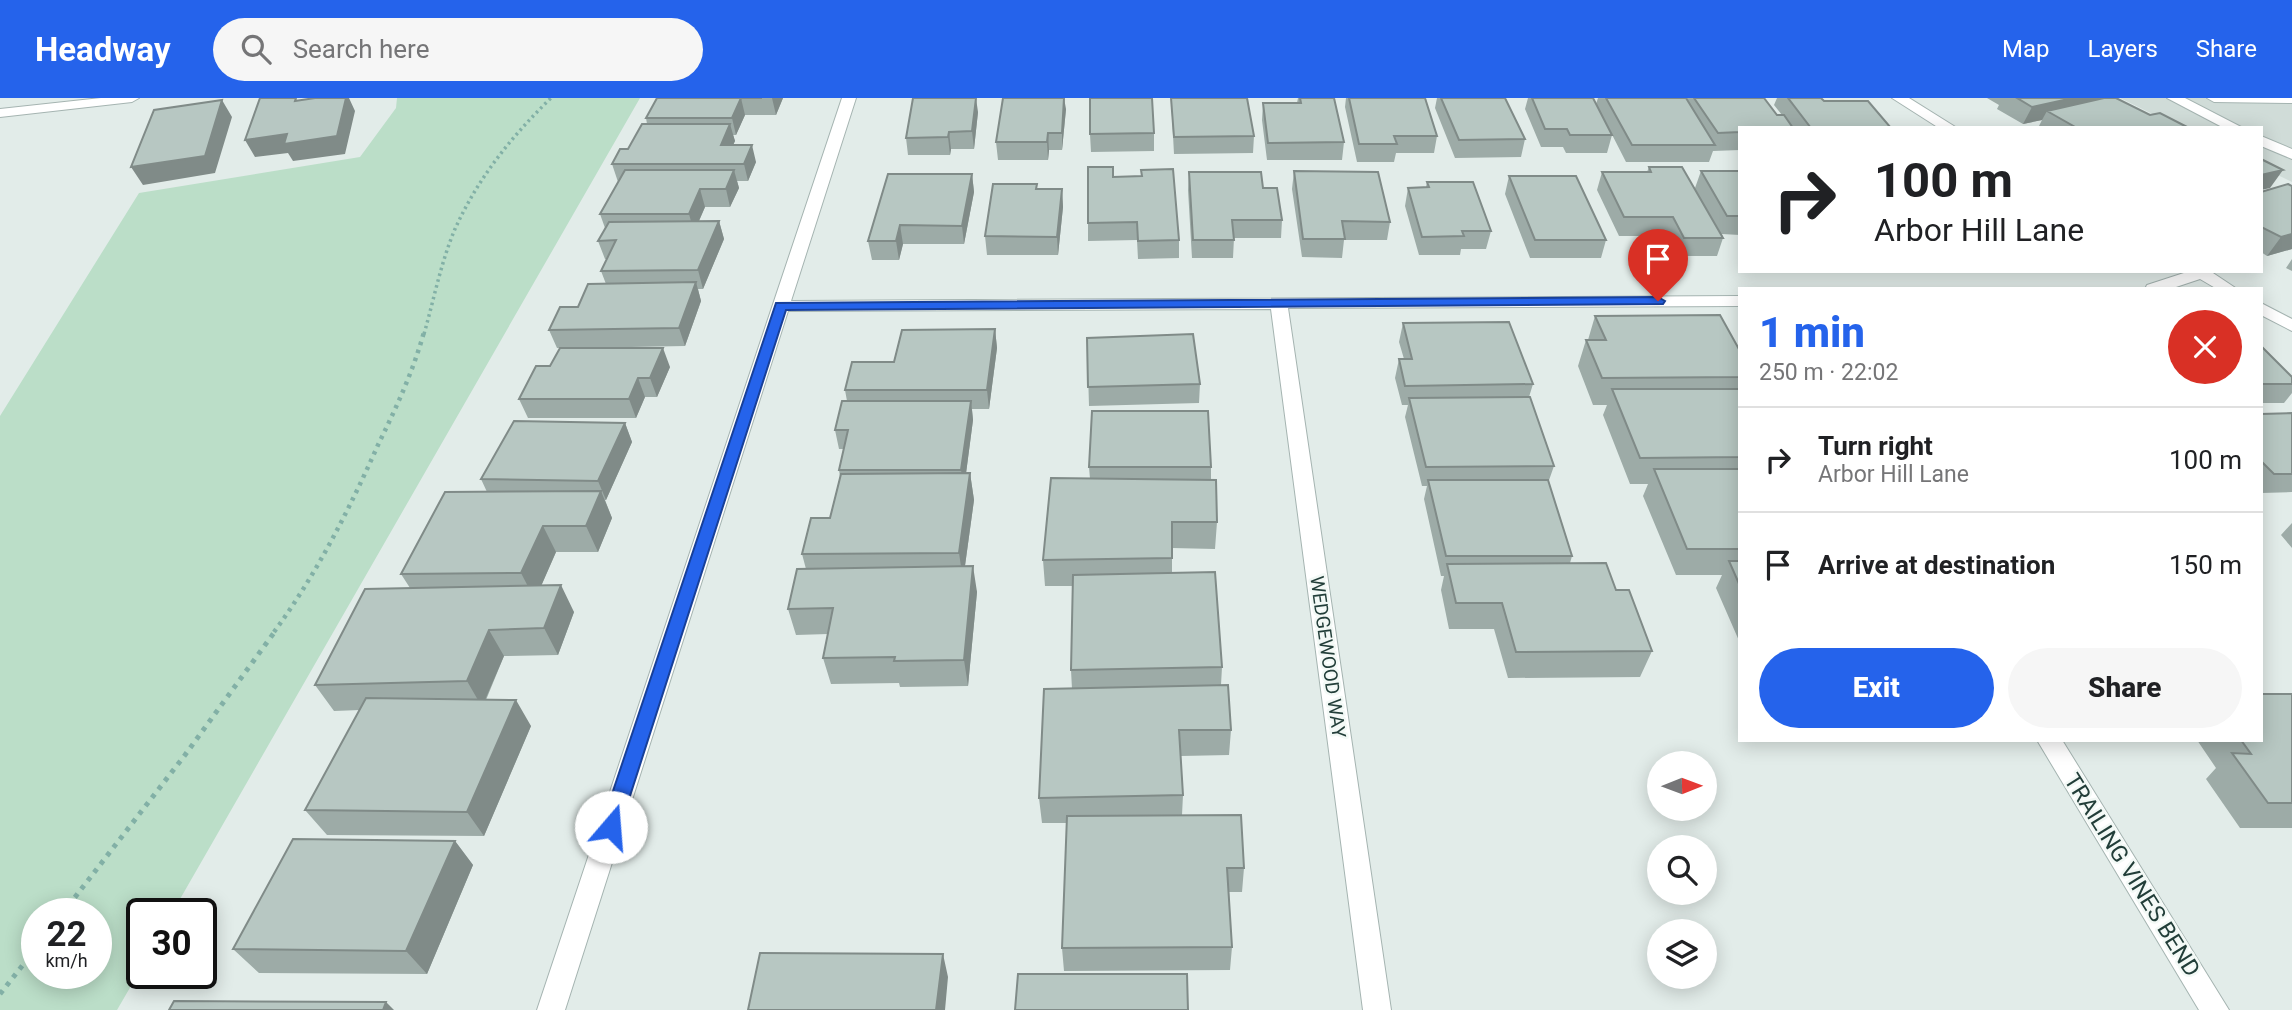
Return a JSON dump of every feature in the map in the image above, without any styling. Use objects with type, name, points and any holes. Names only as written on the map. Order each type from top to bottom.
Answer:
[{"type":"street","points":[[0,113],[132,98]]},
{"type":"street","points":[[551,1010],[849,98]]},
{"type":"street","points":[[1899,98],[1947,126]]},
{"type":"street","points":[[2174,98],[2232,126]]},
{"type":"street","points":[[2214,98],[2292,99]]},
{"type":"street","points":[[2263,141],[2292,155]]},
{"type":"street","points":[[2159,287],[2197,273]]},
{"type":"street","points":[[2202,273],[2226,287]]},
{"type":"street","points":[[781,306],[1738,301]]},
{"type":"street","name":"WEDGEWOOD WAY","points":[[1279,303],[1377,1010]]},
{"type":"street","points":[[2263,309],[2292,326]]},
{"type":"street","name":"TRAILING VINES BEND","points":[[2050,742],[2215,1010]]},
{"type":"path","points":[[74,898],[185,755],[293,607],[355,496],[413,370],[455,230],[489,166],[520,128],[551,98]]},
{"type":"path","points":[[0,994],[21,967]]},
{"type":"shaded area","points":[[2120,98],[2292,98],[2292,182],[2263,168],[2263,126],[2177,126]]},
{"type":"green space","points":[[397,98],[640,98],[181,898],[126,898],[126,989],[129,989],[117,1010],[0,1010],[0,416],[139,193],[360,157],[396,108]]},
{"type":"building","points":[[260,98],[296,98],[295,101],[346,98],[337,136],[284,144],[287,134],[245,140]]},
{"type":"building","points":[[657,98],[741,98],[732,118],[646,118]]},
{"type":"building","points":[[913,98],[976,98],[972,131],[949,132],[948,137],[906,138]]},
{"type":"building","points":[[1003,98],[1064,98],[1062,133],[1048,133],[1047,142],[996,142]]},
{"type":"building","points":[[1090,98],[1152,98],[1154,133],[1090,134]]},
{"type":"building","points":[[1171,98],[1247,98],[1254,136],[1174,137]]},
{"type":"building","points":[[1300,98],[1334,98],[1344,142],[1268,143],[1263,103],[1301,103]]},
{"type":"building","points":[[1349,98],[1425,98],[1437,136],[1394,136],[1397,144],[1359,144]]},
{"type":"building","points":[[1441,98],[1505,98],[1525,139],[1459,140]]},
{"type":"building","points":[[1532,98],[1593,98],[1612,135],[1570,135],[1567,129],[1545,129]]},
{"type":"building","points":[[1606,98],[1686,98],[1715,145],[1632,145]]},
{"type":"building","points":[[1694,98],[1764,98],[1777,115],[1784,115],[1792,126],[1738,126],[1738,132],[1718,133]]},
{"type":"building","points":[[1788,98],[1868,101],[1889,126],[1809,126]]},
{"type":"building","points":[[2017,98],[2073,98],[2032,107]]},
{"type":"building","points":[[2104,98],[2116,98],[2150,115],[2160,113],[2185,126],[2073,126],[2047,111]]},
{"type":"building","points":[[222,100],[205,156],[131,167],[154,110]]},
{"type":"building","points":[[642,124],[730,124],[721,145],[752,145],[744,164],[612,164],[620,149],[628,149]]},
{"type":"building","points":[[2263,160],[2283,170],[2263,175]]},
{"type":"building","points":[[1088,167],[1113,167],[1113,177],[1142,176],[1141,170],[1173,169],[1179,240],[1138,241],[1137,222],[1088,223]]},
{"type":"building","points":[[1649,167],[1682,167],[1723,238],[1684,238],[1673,217],[1624,217],[1602,172],[1651,172]]},
{"type":"building","points":[[625,170],[734,170],[726,189],[700,189],[689,214],[600,214]]},
{"type":"building","points":[[1294,171],[1378,172],[1390,222],[1342,221],[1345,239],[1303,239]]},
{"type":"building","points":[[1701,171],[1738,171],[1738,216],[1727,216]]},
{"type":"building","points":[[1189,172],[1261,172],[1263,188],[1277,188],[1282,220],[1232,220],[1234,240],[1193,240]]},
{"type":"building","points":[[888,174],[972,174],[962,226],[900,225],[896,241],[868,241]]},
{"type":"building","points":[[1509,176],[1576,176],[1606,240],[1535,240]]},
{"type":"building","points":[[1427,182],[1473,182],[1491,231],[1462,231],[1464,236],[1422,237],[1408,188],[1429,187]]},
{"type":"building","points":[[993,184],[1037,184],[1036,189],[1062,189],[1057,237],[985,236]]},
{"type":"building","points":[[2288,184],[2292,186],[2292,234],[2281,237],[2263,228],[2263,191]]},
{"type":"building","points":[[719,221],[698,270],[601,271],[616,240],[598,241],[609,222]]},
{"type":"building","points":[[696,282],[679,328],[549,330],[560,307],[578,307],[588,284]]},
{"type":"building","points":[[1720,315],[1738,347],[1738,377],[1602,378],[1586,340],[1606,340],[1595,316]]},
{"type":"building","points":[[1509,322],[1533,384],[1405,386],[1399,359],[1412,359],[1403,323]]},
{"type":"building","points":[[995,329],[987,390],[845,390],[852,362],[894,362],[902,330]]},
{"type":"building","points":[[1193,334],[1200,384],[1088,387],[1087,338]]},
{"type":"building","points":[[560,348],[663,348],[650,378],[638,378],[629,399],[519,399],[536,366],[550,366]]},
{"type":"building","points":[[2263,348],[2292,377],[2292,384],[2263,384]]},
{"type":"building","points":[[1612,389],[1738,389],[1738,457],[1640,458]]},
{"type":"building","points":[[1530,397],[1554,466],[1426,467],[1409,398]]},
{"type":"building","points":[[842,401],[971,401],[961,470],[839,470],[848,430],[835,430]]},
{"type":"building","points":[[1092,411],[1208,411],[1211,467],[1089,467]]},
{"type":"building","points":[[2292,413],[2292,474],[2274,474],[2263,463],[2263,414]]},
{"type":"building","points":[[514,421],[625,423],[598,481],[481,479]]},
{"type":"building","points":[[1654,469],[1738,469],[1738,549],[1687,549]]},
{"type":"building","points":[[970,473],[959,553],[802,554],[811,518],[830,518],[841,474]]},
{"type":"building","points":[[1051,478],[1216,480],[1217,522],[1172,522],[1172,558],[1043,560]]},
{"type":"building","points":[[1428,480],[1548,480],[1572,556],[1446,556]]},
{"type":"building","points":[[601,491],[586,526],[543,526],[521,573],[401,574],[445,492]]},
{"type":"building","points":[[1729,561],[1738,561],[1738,581]]},
{"type":"building","points":[[1606,563],[1616,590],[1629,590],[1652,651],[1516,652],[1502,603],[1456,603],[1447,564]]},
{"type":"building","points":[[973,566],[964,660],[823,658],[833,608],[788,609],[797,569]]},
{"type":"building","points":[[1215,572],[1222,667],[1071,670],[1073,575]]},
{"type":"building","points":[[561,585],[544,628],[489,630],[467,681],[315,685],[365,589]]},
{"type":"building","points":[[1228,685],[1231,730],[1179,730],[1183,795],[1039,798],[1044,689]]},
{"type":"building","points":[[2263,694],[2292,694],[2292,803],[2268,803],[2232,753],[2251,754],[2242,742],[2263,742]]},
{"type":"building","points":[[366,698],[516,700],[467,812],[305,810]]},
{"type":"building","points":[[1241,815],[1244,868],[1227,868],[1232,947],[1062,948],[1067,816]]},
{"type":"building","points":[[293,839],[455,841],[406,951],[233,949]]},
{"type":"building","points":[[760,953],[943,954],[936,1010],[748,1010]]},
{"type":"building","points":[[1018,974],[1187,974],[1188,1010],[1015,1010]]},
{"type":"building","points":[[174,1001],[386,1002],[383,1010],[169,1010]]},
{"type":"route","points":[[611,827],[781,306],[1658,301]]}]
